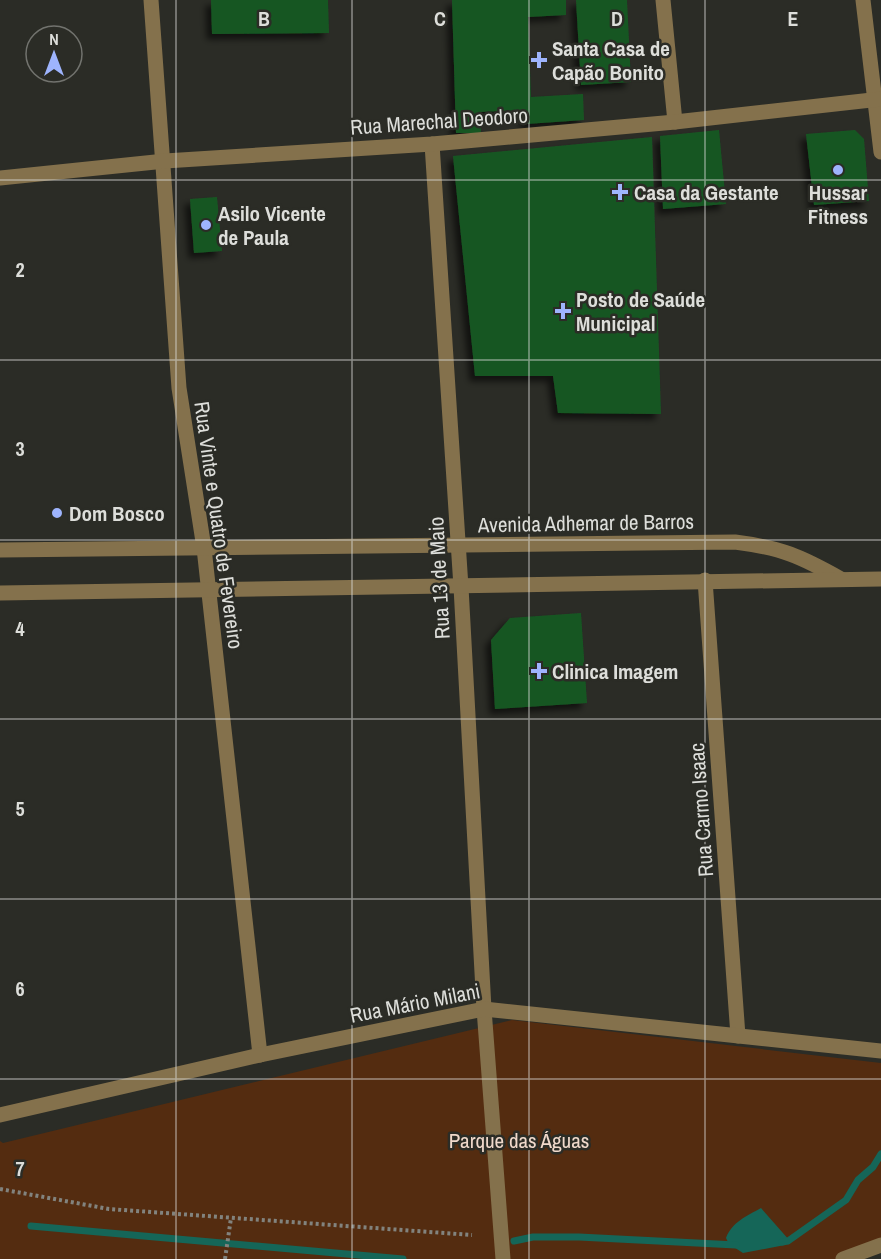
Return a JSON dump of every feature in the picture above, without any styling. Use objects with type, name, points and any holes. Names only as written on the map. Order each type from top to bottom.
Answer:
[{"type":"street","name":"Rua Vinte e Quatro de Fevereiro","points":[[151,0],[165,161],[179,387],[204,548],[260,1055]]},
{"type":"street","points":[[663,0],[675,122]]},
{"type":"street","points":[[863,0],[878,99],[881,152]]},
{"type":"street","name":"Rua Marechal Deodoro","points":[[0,178],[165,161],[432,144],[675,122],[878,99]]},
{"type":"street","name":"Rua 13 de Maio","points":[[432,144],[459,545],[484,1009],[503,1259]]},
{"type":"street","name":"Avenida Adhemar de Barros","points":[[0,550],[735,542],[773,547],[804,558],[842,579]]},
{"type":"street","name":"Avenida Adhemar de Barros","points":[[0,593],[881,579]]},
{"type":"street","name":"Rua Carmo Isaac","points":[[705,580],[738,1036]]},
{"type":"street","name":"Rua Mário Milani","points":[[0,1115],[260,1055],[484,1009],[881,1051]]},
{"type":"street","points":[[843,1259],[881,1245]]},
{"type":"path","points":[[0,1189],[109,1209],[472,1235]]},
{"type":"path","points":[[225,1259],[231,1218]]},
{"type":"green space","name":"Parque das Águas","points":[[512,1020],[881,1063],[881,1244],[843,1259],[0,1259],[0,1141],[3,1143]]},
{"type":"water","points":[[761,1208],[790,1241],[785,1245],[743,1253],[729,1244],[726,1238],[736,1224]]},
{"type":"building","points":[[211,0],[328,0],[329,33],[212,34]]},
{"type":"building","points":[[452,0],[566,0],[566,15],[528,17],[531,97],[583,94],[584,120],[526,124],[525,110],[480,112],[481,133],[456,133]]},
{"type":"building","points":[[576,0],[627,0],[631,82],[581,85]]},
{"type":"building","points":[[719,130],[726,204],[663,209],[660,136]]},
{"type":"building","name":"Hussar Fitness","points":[[855,130],[864,139],[869,201],[814,205],[806,134]]},
{"type":"building","name":"Posto de Saúde Municipal","points":[[652,137],[661,414],[558,413],[553,376],[475,376],[453,156]]},
{"type":"building","name":"Asilo Vicente de Paula","points":[[217,197],[222,251],[194,253],[190,199]]},
{"type":"building","name":"Clinica Imagem","points":[[581,613],[587,703],[495,709],[491,640],[510,618]]},
{"type":"waterway","points":[[782,1242],[788,1241],[846,1200],[858,1180],[873,1167],[881,1154]]},
{"type":"waterway","points":[[31,1226],[403,1259]]},
{"type":"waterway","points":[[514,1241],[533,1237],[579,1237],[736,1245]]},
{"type":"place","name":"Santa Casa de Capão Bonito","points":[[539,60]]},
{"type":"place","name":"Hussar Fitness","points":[[838,170]]},
{"type":"place","name":"Casa da Gestante","points":[[620,192]]},
{"type":"place","name":"Asilo Vicente de Paula","points":[[206,225]]},
{"type":"place","name":"Posto de Saúde Municipal","points":[[563,311]]},
{"type":"place","name":"Dom Bosco","points":[[57,513]]},
{"type":"place","name":"Clinica Imagem","points":[[539,671]]}]
